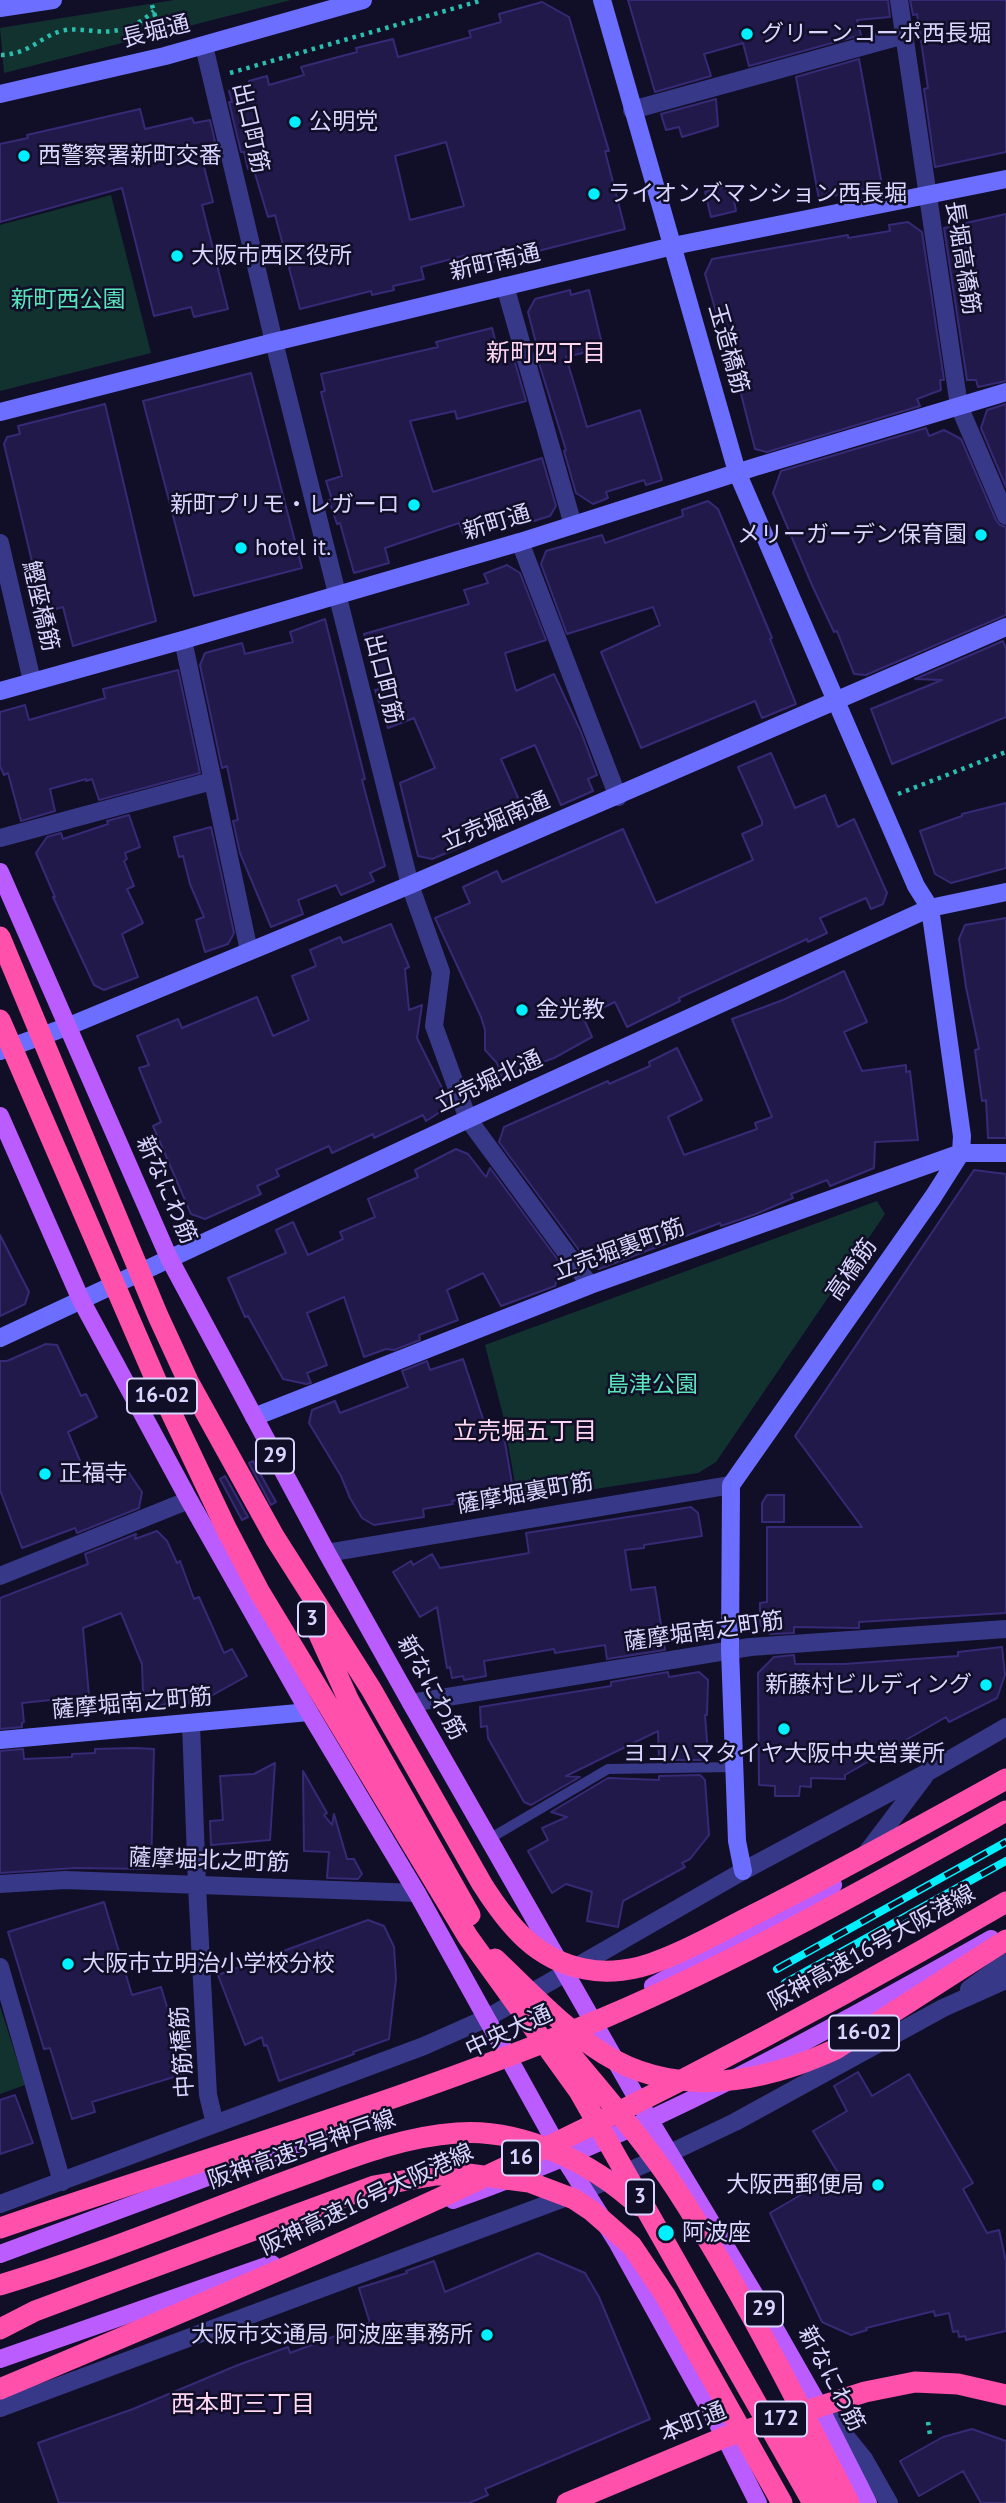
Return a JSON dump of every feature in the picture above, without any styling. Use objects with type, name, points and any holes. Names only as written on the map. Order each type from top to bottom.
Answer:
[{"type":"highway","name":"16-02","points":[[0,937],[183,1370],[275,1538]]},
{"type":"highway","name":"16-02","points":[[0,1020],[158,1385],[227,1530],[266,1603],[447,1905],[486,1950],[580,2037],[606,2055],[635,2069],[667,2078],[704,2083],[762,2076],[811,2061],[836,2049],[1006,1940]]},
{"type":"highway","name":"3","points":[[275,1538],[349,1701],[496,1958],[520,1993],[646,2146],[676,2189],[793,2393],[849,2503]]},
{"type":"highway","points":[[275,1538],[371,1689],[496,1907],[527,1942],[566,1965],[587,1970],[614,1971],[658,1961],[809,1886],[1006,1781]]},
{"type":"highway","points":[[0,2228],[432,2084],[604,2018],[670,1989],[825,1911],[1006,1811]]},
{"type":"highway","name":"阪神高速16号大阪港線","points":[[0,2389],[277,2271],[452,2192],[776,2031],[1006,1902]]},
{"type":"highway","name":"3","points":[[447,1905],[484,1961],[579,2091],[813,2503]]},
{"type":"highway","name":"阪神高速3号神戸線","points":[[0,2285],[88,2256],[387,2145],[459,2132],[521,2140],[572,2160],[612,2183],[641,2208],[660,2230],[699,2286],[831,2503]]},
{"type":"highway","name":"3","points":[[0,2329],[35,2311],[374,2186],[436,2175],[468,2174],[529,2182],[574,2199],[632,2246],[665,2295],[782,2503]]},
{"type":"highway","name":"本町通","points":[[566,2503],[725,2437],[865,2392],[915,2382],[958,2384],[1006,2395]]},
{"type":"main road","name":"新なにわ筋","points":[[0,872],[169,1258],[327,1553],[411,1703],[591,2020],[820,2406],[869,2503]]},
{"type":"main road","points":[[0,1116],[81,1300],[189,1500],[309,1712],[417,1893],[583,2191],[617,2242],[725,2437],[758,2503]]},
{"type":"main road","name":"中央大通","points":[[0,2255],[446,2088],[509,2061],[591,2020],[850,1875],[1006,1781]]},
{"type":"main road","points":[[0,2359],[499,2185],[564,2158],[650,2121],[824,2032],[1006,1930]]},
{"type":"street","points":[[0,8],[53,0]]},
{"type":"street","name":"長堀通","points":[[0,94],[204,46],[363,0]]},
{"type":"street","name":"玉造橋筋","points":[[602,0],[737,472],[836,701]]},
{"type":"street","name":"長堀高橋筋","points":[[899,0],[959,406],[1006,516]]},
{"type":"street","points":[[632,110],[904,35]]},
{"type":"street","name":"出口町筋","points":[[204,46],[274,342],[410,885],[441,972],[434,1026],[468,1119],[590,1285]]},
{"type":"street","name":"新町南通","points":[[0,412],[274,342],[673,246],[1006,179]]},
{"type":"street","points":[[505,286],[573,525]]},
{"type":"street","name":"新町通","points":[[0,691],[520,542],[737,472],[1006,392]]},
{"type":"street","name":"鰹座橋筋","points":[[0,542],[32,681]]},
{"type":"street","points":[[520,542],[618,797]]},
{"type":"street","name":"立売堀南通","points":[[0,1051],[69,1027],[410,885],[1006,627]]},
{"type":"street","points":[[183,640],[249,951]]},
{"type":"street","points":[[836,701],[916,886],[930,908],[961,1131],[961,1153]]},
{"type":"street","points":[[0,838],[212,781]]},
{"type":"street","name":"立売堀北通","points":[[0,1338],[468,1119],[930,908],[1006,892]]},
{"type":"street","name":"立売堀裏町筋","points":[[254,1417],[590,1285],[961,1153],[1006,1153]]},
{"type":"street","name":"高橋筋","points":[[731,1485],[961,1153]]},
{"type":"street","points":[[731,1485],[730,1650],[737,1841],[743,1871]]},
{"type":"street","name":"薩摩堀裏町筋","points":[[327,1553],[731,1485]]},
{"type":"street","points":[[0,1576],[189,1500]]},
{"type":"street","name":"薩摩堀南之町筋","points":[[411,1703],[750,1647],[1006,1629]]},
{"type":"street","name":"薩摩堀南之町筋","points":[[0,1740],[309,1712]]},
{"type":"street","name":"中筋橋筋","points":[[191,1724],[208,2095],[215,2124]]},
{"type":"street","points":[[0,2204],[424,2046],[487,2018],[743,1871],[1006,1727]]},
{"type":"street","points":[[850,1875],[928,1772]]},
{"type":"street","name":"薩摩堀北之町筋","points":[[0,1884],[65,1880],[417,1893]]},
{"type":"street","points":[[943,2008],[1006,1962]]},
{"type":"street","points":[[0,1967],[70,2179],[92,2219]]},
{"type":"street","points":[[0,2408],[583,2191],[735,2122],[943,2008],[1006,1980]]},
{"type":"street","points":[[820,2406],[864,2459],[889,2503]]},
{"type":"lane","points":[[489,1839],[608,1769],[734,1767]]},
{"type":"path","points":[[229,73],[482,0]]},
{"type":"path","points":[[1,55],[31,48],[61,31],[120,30],[142,22],[153,8],[160,34]]},
{"type":"path","points":[[894,796],[1006,752]]},
{"type":"path","points":[[928,2422],[930,2435]]},
{"type":"green space","points":[[174,0],[291,0],[4,73],[0,28]]},
{"type":"green space","name":"新町西公園","points":[[111,195],[151,353],[0,391],[0,225]]},
{"type":"green space","name":"島津公園","points":[[877,1201],[885,1214],[716,1462],[698,1473],[518,1501],[503,1415],[485,1345]]},
{"type":"green space","points":[[0,2006],[25,2085],[0,2094]]},
{"type":"building","points":[[628,0],[888,0],[890,17],[857,20],[861,35],[749,66],[743,43],[704,54],[711,76],[655,92]]},
{"type":"building","points":[[910,0],[1006,0],[1006,152],[935,167],[924,89],[928,88],[917,14],[913,15]]},
{"type":"building","points":[[542,2],[569,17],[609,151],[605,151],[625,229],[471,268],[467,255],[421,267],[424,279],[393,286],[394,290],[372,295],[371,291],[300,309],[275,215],[268,217],[253,167],[248,169],[244,152],[241,152],[229,102],[232,102],[229,91],[251,85],[249,81],[267,76],[269,85],[304,75],[301,67],[357,52],[356,48],[393,39],[398,57],[471,37],[469,31],[501,22],[499,14]],"holes":[[[446,142],[464,206],[410,220],[395,156]]]},
{"type":"building","points":[[859,59],[882,185],[819,199],[796,77]]},
{"type":"building","points":[[716,99],[718,126],[682,137],[679,127],[666,130],[661,114]]},
{"type":"building","name":"大阪市西区役所","points":[[140,109],[145,129],[192,118],[194,123],[210,120],[219,159],[203,163],[213,202],[202,205],[228,309],[194,317],[191,307],[154,316],[122,188],[0,222],[0,144],[28,138],[27,135]]},
{"type":"building","points":[[731,184],[736,211],[711,217],[705,192]]},
{"type":"building","points":[[1006,214],[1006,381],[978,387],[976,380],[967,380],[944,228]]},
{"type":"building","points":[[908,222],[922,232],[944,380],[940,380],[941,390],[917,399],[920,406],[767,452],[755,449],[720,311],[716,312],[705,274],[712,259],[848,235],[848,238],[890,231],[889,225]]},
{"type":"building","points":[[570,290],[571,295],[589,290],[603,348],[566,357],[587,427],[640,410],[662,480],[646,485],[644,480],[606,492],[608,498],[593,504],[576,493],[564,451],[566,450],[534,347],[537,347],[528,312],[535,299]]},
{"type":"building","points":[[492,328],[499,354],[512,352],[526,401],[457,419],[455,411],[410,421],[433,492],[542,458],[556,506],[550,516],[513,526],[510,518],[463,534],[459,523],[385,548],[389,563],[354,573],[340,523],[337,524],[329,500],[332,500],[326,481],[342,476],[321,392],[325,391],[321,374],[438,347],[436,342]]},
{"type":"building","points":[[251,373],[302,568],[194,596],[143,401]]},
{"type":"building","points":[[105,404],[156,621],[73,646],[63,607],[44,612],[4,444],[7,437],[20,434],[18,426]]},
{"type":"building","points":[[1006,404],[1006,487],[981,428],[987,410]]},
{"type":"building","points":[[926,428],[929,436],[944,430],[961,439],[996,520],[1006,527],[1006,615],[866,675],[854,674],[773,493],[781,471]]},
{"type":"building","points":[[708,501],[718,509],[772,638],[770,639],[796,704],[762,718],[755,701],[641,748],[601,652],[660,625],[653,607],[567,634],[541,564],[546,551],[602,535],[605,543],[683,516],[682,510]]},
{"type":"building","points":[[507,565],[520,573],[546,640],[505,653],[516,691],[554,674],[581,732],[597,775],[588,779],[593,791],[561,805],[535,745],[501,759],[519,800],[475,819],[457,831],[463,846],[432,859],[418,856],[400,783],[435,768],[414,718],[388,728],[375,690],[380,689],[364,634],[469,604],[464,590],[488,583],[484,574]]},
{"type":"building","points":[[325,619],[385,866],[370,873],[374,881],[341,895],[336,885],[298,900],[303,914],[271,927],[240,853],[233,821],[238,820],[227,766],[222,768],[200,665],[205,653],[242,643],[245,654],[293,642],[290,632]]},
{"type":"building","points":[[1003,641],[1006,649],[1006,717],[892,764],[871,709],[942,680],[915,679]]},
{"type":"building","points":[[178,670],[200,773],[99,800],[92,779],[86,779],[50,789],[55,811],[21,821],[8,773],[4,775],[0,766],[0,712],[25,705],[29,720],[105,698],[103,689]]},
{"type":"building","points":[[771,753],[795,808],[825,795],[838,827],[854,819],[887,893],[883,904],[871,909],[866,898],[820,918],[827,933],[808,942],[807,939],[679,998],[680,1001],[627,1027],[615,1002],[583,1017],[592,1037],[554,1058],[502,1077],[497,1063],[485,1050],[485,1030],[481,1017],[435,918],[470,903],[463,887],[497,871],[502,882],[623,829],[656,903],[753,860],[742,834],[762,825],[762,821],[738,767]]},
{"type":"building","points":[[1006,803],[1006,868],[951,883],[935,874],[920,831],[962,814]]},
{"type":"building","points":[[129,815],[140,847],[125,853],[127,859],[124,861],[134,886],[127,889],[143,923],[122,934],[138,977],[104,990],[94,985],[53,897],[36,853],[47,837],[61,833],[63,839]]},
{"type":"building","points":[[211,827],[234,933],[228,944],[205,952],[196,920],[204,917],[190,884],[183,856],[179,857],[174,837]]},
{"type":"building","points":[[1006,918],[1006,1138],[988,1138],[986,1100],[982,1101],[975,1050],[979,1049],[959,939],[965,925]]},
{"type":"building","points":[[391,924],[409,967],[405,969],[409,1010],[422,1005],[417,1038],[447,1098],[445,1109],[426,1121],[423,1115],[374,1138],[373,1134],[332,1153],[329,1146],[276,1170],[279,1176],[257,1186],[261,1194],[205,1219],[191,1214],[153,1126],[161,1122],[139,1068],[149,1065],[137,1036],[178,1019],[182,1028],[257,997],[273,1036],[309,1020],[292,976],[316,966],[310,950],[340,937],[343,943]]},
{"type":"building","points":[[844,971],[867,1022],[844,1032],[862,1071],[906,1065],[906,1072],[910,1071],[918,1140],[875,1142],[874,1168],[830,1186],[827,1180],[791,1194],[793,1198],[756,1214],[721,1226],[720,1223],[599,1269],[590,1265],[499,1142],[504,1127],[608,1081],[609,1084],[650,1066],[649,1062],[677,1048],[702,1100],[668,1117],[684,1155],[757,1129],[755,1123],[772,1117],[732,1019],[783,1000]]},
{"type":"building","points":[[456,1149],[468,1154],[486,1177],[490,1168],[561,1264],[555,1286],[501,1306],[483,1273],[447,1290],[458,1320],[419,1335],[420,1340],[364,1357],[344,1297],[307,1313],[327,1365],[307,1373],[311,1383],[283,1379],[248,1316],[245,1317],[228,1278],[286,1253],[276,1230],[293,1222],[308,1255],[343,1239],[340,1232],[375,1217],[368,1199],[418,1177],[415,1170]]},
{"type":"building","points":[[974,1170],[1006,1174],[1006,1613],[859,1622],[859,1628],[794,1627],[794,1633],[770,1634],[760,1625],[760,1603],[767,1602],[767,1527],[862,1527],[795,1436]]},
{"type":"building","points":[[0,1235],[29,1292],[25,1304],[0,1316]]},
{"type":"building","points":[[46,1344],[57,1345],[81,1396],[86,1394],[97,1417],[68,1432],[88,1480],[124,1466],[142,1492],[139,1508],[77,1533],[75,1528],[22,1548],[0,1490],[0,1361],[7,1361]]},
{"type":"building","points":[[463,1359],[488,1434],[503,1431],[513,1489],[423,1509],[424,1517],[374,1525],[362,1518],[341,1476],[309,1423],[312,1410],[335,1401],[340,1413],[408,1387],[402,1371],[427,1361],[430,1370]]},
{"type":"building","points":[[253,1461],[276,1502],[271,1505],[249,1463]]},
{"type":"building","points":[[225,1476],[248,1517],[242,1520],[220,1479]]},
{"type":"building","points":[[767,1495],[784,1495],[784,1522],[762,1522],[762,1503]]},
{"type":"building","points":[[691,1507],[698,1513],[702,1536],[625,1550],[631,1590],[655,1587],[665,1650],[607,1659],[605,1645],[555,1653],[554,1649],[484,1661],[486,1676],[464,1680],[463,1676],[452,1678],[450,1667],[447,1668],[437,1607],[420,1617],[393,1572],[411,1561],[413,1565],[432,1554],[440,1568],[529,1553],[526,1533]]},
{"type":"building","points":[[157,1531],[167,1541],[177,1563],[180,1561],[194,1599],[199,1597],[224,1653],[232,1649],[247,1676],[191,1707],[185,1697],[154,1708],[143,1693],[142,1664],[121,1613],[83,1628],[89,1696],[22,1703],[22,1727],[0,1729],[0,1598],[88,1564],[85,1554],[136,1534],[135,1539]]},
{"type":"building","points":[[1002,1647],[1005,1675],[997,1698],[949,1722],[946,1717],[845,1775],[845,1779],[811,1778],[811,1787],[800,1786],[799,1796],[775,1796],[775,1786],[759,1785],[758,1673],[774,1657],[794,1655],[795,1664],[844,1664],[958,1656],[958,1652]]},
{"type":"building","points":[[668,1672],[669,1677],[699,1672],[708,1680],[705,1715],[708,1754],[701,1760],[659,1760],[658,1731],[566,1776],[580,1777],[531,1805],[524,1802],[488,1738],[487,1726],[481,1727],[480,1707],[611,1686],[611,1682]]},
{"type":"building","points":[[23,1749],[24,1759],[72,1757],[72,1754],[95,1753],[95,1749],[154,1749],[151,1869],[75,1868],[0,1873],[0,1751]]},
{"type":"building","points":[[275,1763],[270,1840],[211,1845],[210,1821],[223,1820],[220,1776],[254,1774]]},
{"type":"building","points":[[303,1771],[327,1813],[324,1815],[332,1825],[334,1814],[347,1859],[354,1859],[362,1874],[358,1879],[327,1878],[329,1852],[304,1851]]},
{"type":"building","points":[[700,1775],[705,1780],[709,1835],[690,1859],[682,1863],[685,1867],[623,1901],[618,1927],[587,1921],[592,1892],[566,1884],[552,1893],[528,1851],[548,1840],[542,1828],[567,1817],[551,1812],[608,1778],[659,1780],[659,1776]]},
{"type":"building","points":[[104,1902],[132,1995],[161,1987],[187,2073],[92,2102],[95,2112],[72,2119],[50,2048],[44,2049],[8,1932]]},
{"type":"building","points":[[368,1920],[384,1926],[394,1947],[396,1979],[389,2039],[279,2081],[262,2037],[245,2045],[218,1975]]},
{"type":"building","points":[[858,2072],[872,2096],[909,2074],[973,2183],[963,2189],[987,2233],[999,2230],[1006,2262],[1006,2331],[966,2340],[965,2336],[959,2337],[958,2331],[953,2332],[949,2313],[935,2316],[934,2311],[866,2328],[867,2330],[851,2335],[822,2322],[770,2213],[838,2173],[813,2131],[847,2111],[834,2086]]},
{"type":"building","points":[[15,2095],[33,2143],[0,2154],[0,2100]]},
{"type":"building","points":[[538,2253],[585,2273],[599,2297],[650,2419],[485,2489],[488,2495],[469,2503],[59,2503],[38,2443],[133,2409],[238,2365],[288,2347],[290,2353],[370,2323],[359,2288],[407,2273],[406,2271],[434,2261],[445,2292]]},
{"type":"building","points":[[972,2429],[1006,2441],[1006,2503],[981,2503],[963,2471],[919,2496],[900,2461],[943,2437]]},
{"type":"railway","points":[[777,1969],[1006,1842]]},
{"type":"railway","points":[[785,1983],[1006,1861]]},
{"type":"place","name":"グリーンコーポ西長堀","points":[[747,34]]},
{"type":"place","name":"公明党","points":[[295,122]]},
{"type":"place","name":"西警察署新町交番","points":[[24,156]]},
{"type":"place","name":"ライオンズマンション西長堀","points":[[594,194]]},
{"type":"place","name":"大阪市西区役所","points":[[177,256]]},
{"type":"place","name":"新町プリモ・レガーロ","points":[[414,505]]},
{"type":"place","name":"メリーガーデン保育園","points":[[981,535]]},
{"type":"place","name":"hotel it.","points":[[241,548]]},
{"type":"place","name":"金光教","points":[[522,1010]]},
{"type":"place","name":"正福寺","points":[[45,1474]]},
{"type":"place","name":"新藤村ビルディング","points":[[986,1685]]},
{"type":"place","name":"ヨコハマタイヤ大阪中央営業所","points":[[784,1729]]},
{"type":"place","name":"大阪市立明治小学校分校","points":[[68,1964]]},
{"type":"place","name":"大阪西郵便局","points":[[878,2185]]},
{"type":"place","name":"阿波座","points":[[666,2233]]},
{"type":"place","name":"大阪市交通局 阿波座事務所","points":[[487,2335]]},
{"type":"district","name":"新町四丁目","points":[[546,354]]},
{"type":"district","name":"立売堀五丁目","points":[[525,1432]]},
{"type":"district","name":"西本町三丁目","points":[[243,2405]]}]
